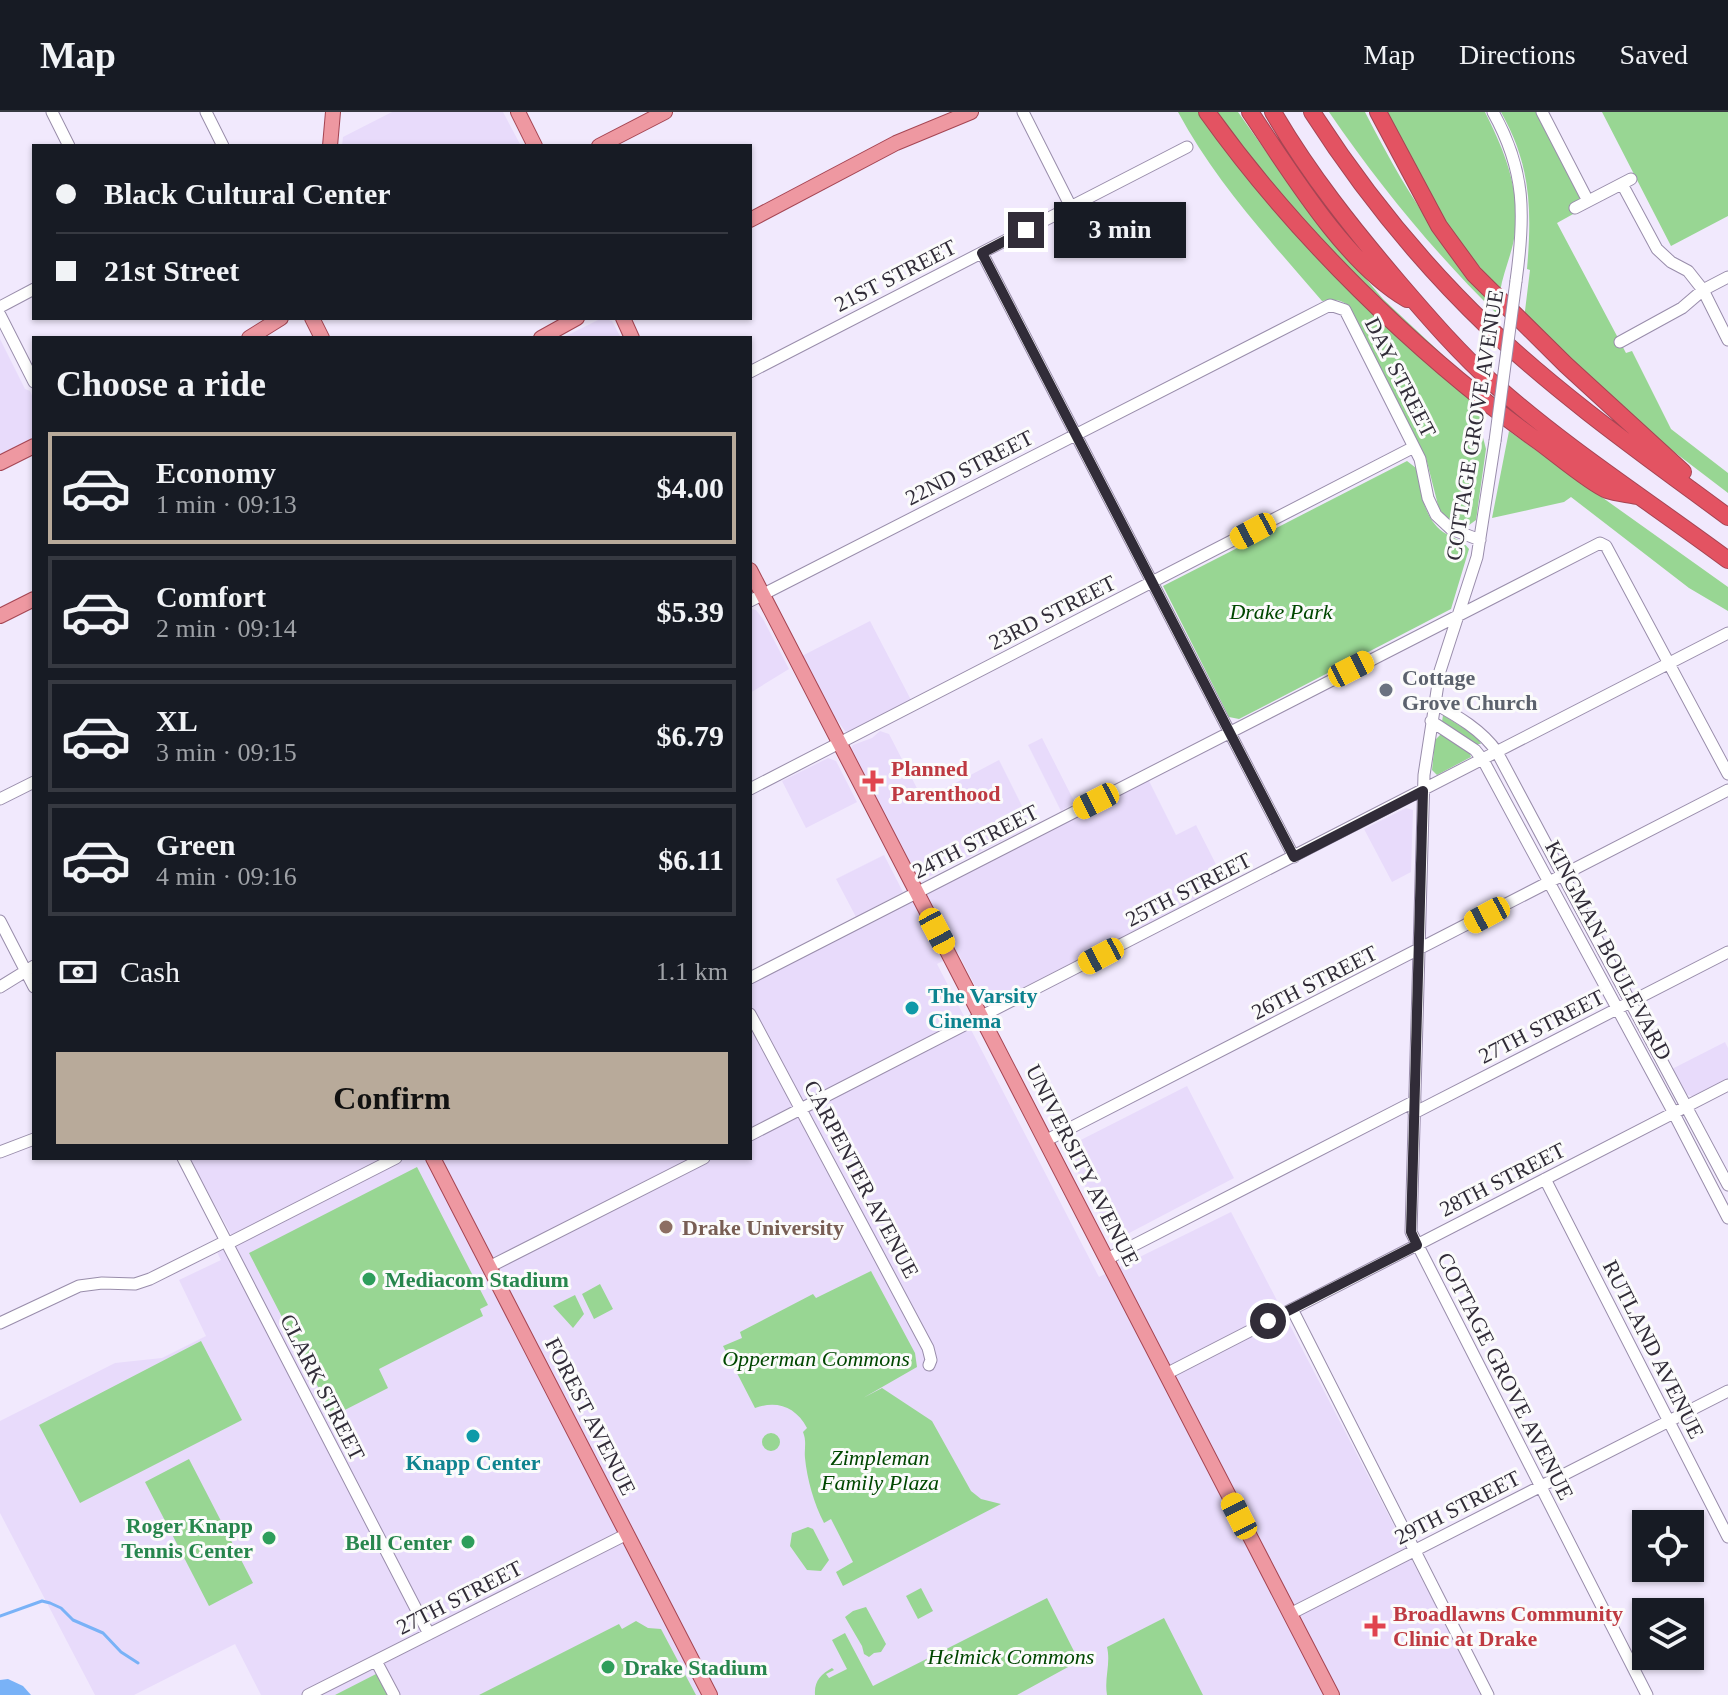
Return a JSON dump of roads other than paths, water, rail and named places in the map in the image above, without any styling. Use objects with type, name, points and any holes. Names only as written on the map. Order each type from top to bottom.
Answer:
[{"type":"highway","points":[[1207,112],[1256,176],[1347,276],[1441,363],[1517,426],[1606,490],[1643,497]]},
{"type":"highway","points":[[1250,112],[1308,195],[1350,248],[1384,285],[1417,305]]},
{"type":"highway","points":[[1273,112],[1350,225],[1417,305],[1495,385],[1579,453],[1728,560]]},
{"type":"highway","points":[[1312,112],[1338,153],[1386,215],[1488,327],[1565,396],[1728,515]]},
{"type":"highway","points":[[1378,112],[1439,226],[1482,283],[1728,515]]},
{"type":"main road","points":[[330,144],[333,112]]},
{"type":"main road","points":[[518,112],[534,144]]},
{"type":"main road","points":[[603,144],[665,112]]},
{"type":"main road","points":[[752,219],[896,143],[971,112]]},
{"type":"main road","points":[[252,336],[276,320]]},
{"type":"main road","points":[[545,336],[573,320]]},
{"type":"main road","points":[[0,463],[32,447]]},
{"type":"main road","name":"UNIVERSITY AVENUE","points":[[756,598],[840,743],[1332,1695]]},
{"type":"main road","points":[[0,616],[32,600]]},
{"type":"main road","name":"FOREST AVENUE","points":[[434,1160],[710,1695]]},
{"type":"street","points":[[52,112],[68,144]]},
{"type":"street","points":[[206,112],[222,144]]},
{"type":"street","points":[[1023,112],[1071,207]]},
{"type":"street","name":"COTTAGE GROVE AVENUE","points":[[1493,112],[1510,147],[1522,191],[1523,225],[1480,540],[1444,655],[1431,721],[1423,791],[1411,1232],[1647,1695]]},
{"type":"street","points":[[1542,112],[1588,201]]},
{"type":"street","name":"21ST STREET","points":[[752,371],[1187,147]]},
{"type":"street","points":[[1575,208],[1627,181],[1657,249],[1671,262],[1688,271],[1703,290],[1728,340]]},
{"type":"street","points":[[982,253],[1294,857]]},
{"type":"street","points":[[1620,342],[1682,308],[1703,290],[1728,277]]},
{"type":"street","points":[[0,307],[32,290]]},
{"type":"street","name":"22ND STREET","points":[[756,598],[1323,308],[1335,305]]},
{"type":"street","name":"DAY STREET","points":[[1335,305],[1345,310],[1414,447],[1436,515],[1451,529],[1480,540]]},
{"type":"street","points":[[0,315],[32,378]]},
{"type":"street","name":"23RD STREET","points":[[752,788],[1414,447]]},
{"type":"street","name":"24TH STREET","points":[[752,977],[1603,543],[1668,663]]},
{"type":"street","name":"25TH STREET","points":[[752,1134],[1728,633]]},
{"type":"street","points":[[1668,663],[1728,774]]},
{"type":"street","name":"KINGMAN BOULEVARD","points":[[1434,703],[1474,729],[1497,752],[1728,1185]]},
{"type":"street","name":"KINGMAN BOULEVARD","points":[[1431,721],[1475,750],[1483,760],[1728,1218]]},
{"type":"street","points":[[0,799],[32,783]]},
{"type":"street","name":"26TH STREET","points":[[1045,1141],[1728,790]]},
{"type":"street","points":[[0,921],[30,968],[0,987]]},
{"type":"street","name":"27TH STREET","points":[[1107,1259],[1728,952]]},
{"type":"street","name":"CARPENTER AVENUE","points":[[752,1018],[928,1348],[929,1365]]},
{"type":"street","name":"28TH STREET","points":[[1166,1374],[1728,1085]]},
{"type":"street","points":[[0,1152],[32,1140]]},
{"type":"street","name":"CLARK STREET","points":[[184,1160],[429,1634]]},
{"type":"street","points":[[0,1323],[79,1286],[135,1284],[150,1279],[392,1160]]},
{"type":"street","points":[[489,1267],[700,1160]]},
{"type":"street","name":"RUTLAND AVENUE","points":[[1545,1179],[1728,1537]]},
{"type":"street","points":[[1292,1309],[1488,1695]]},
{"type":"street","name":"29TH STREET","points":[[1290,1614],[1728,1391]]},
{"type":"street","name":"27TH STREET","points":[[308,1695],[627,1534]]},
{"type":"street","points":[[376,1661],[394,1695]]},
{"type":"water","points":[[8,1679],[23,1686],[31,1695],[0,1695],[0,1680]]},
{"type":"waterway","points":[[0,1616],[42,1601],[50,1603],[61,1608],[73,1620],[103,1633],[121,1652],[138,1663]]},
{"type":"place","name":"Cottage Grove Church","points":[[1386,690]]},
{"type":"place","name":"Planned Parenthood","points":[[873,781]]},
{"type":"place","name":"The Varsity Cinema","points":[[912,1008]]},
{"type":"place","name":"Drake University","points":[[666,1227]]},
{"type":"place","name":"Mediacom Stadium","points":[[369,1279]]},
{"type":"place","name":"Knapp Center","points":[[473,1436]]},
{"type":"place","name":"Roger Knapp Tennis Center","points":[[269,1538]]},
{"type":"place","name":"Bell Center","points":[[468,1542]]},
{"type":"place","name":"Broadlawns Community Clinic at Drake","points":[[1375,1626]]},
{"type":"place","name":"Drake Stadium","points":[[608,1667]]},
{"type":"park label","name":"Drake Park","points":[[1281,611]]},
{"type":"park label","name":"Opperman Commons","points":[[816,1358]]},
{"type":"park label","name":"Zimpleman Family Plaza","points":[[880,1470]]},
{"type":"park label","name":"Helmick Commons","points":[[1011,1656]]}]
